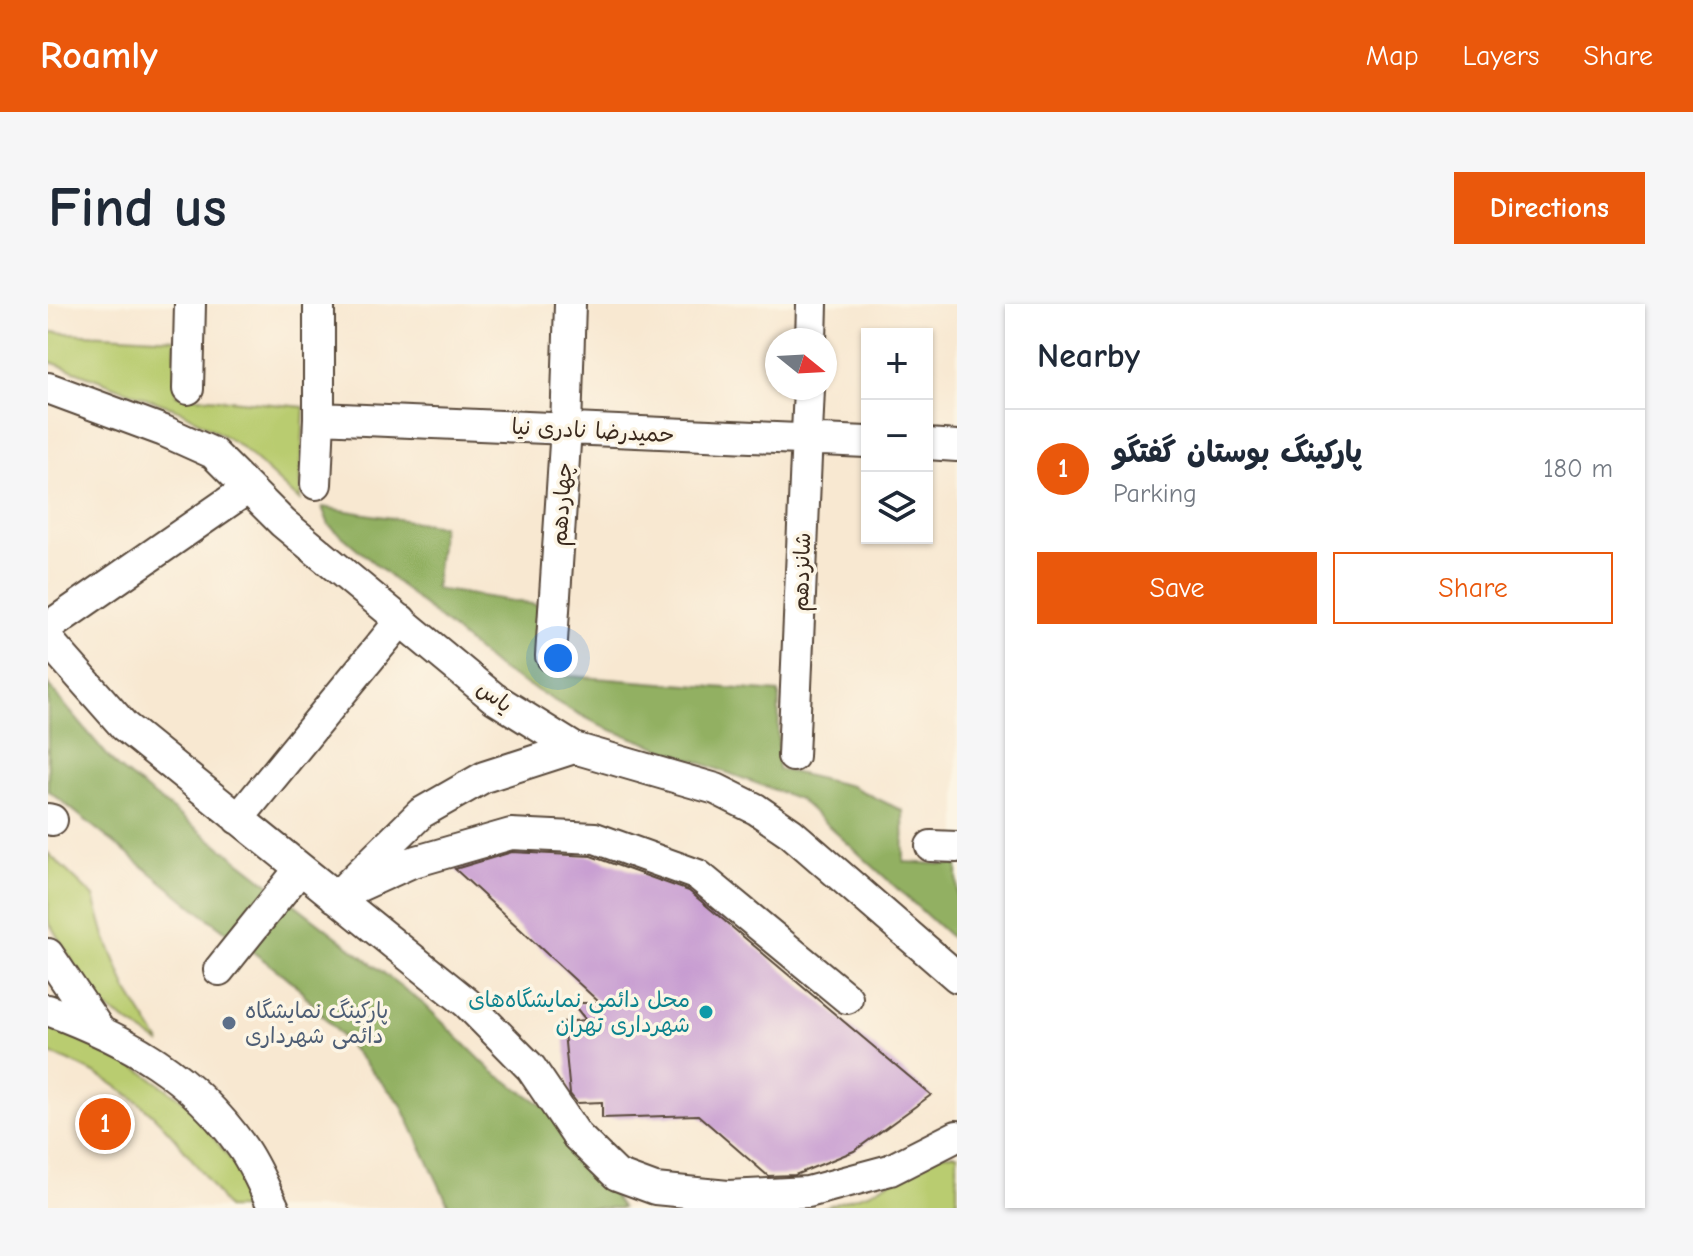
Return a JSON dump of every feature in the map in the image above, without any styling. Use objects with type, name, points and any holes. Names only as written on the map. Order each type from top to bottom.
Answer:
[{"type":"street","points":[[188,389],[190,304]]},
{"type":"street","points":[[316,484],[319,304]]},
{"type":"street","name":"چهاردهم","points":[[551,656],[566,428],[570,304]]},
{"type":"street","points":[[811,328],[812,304]]},
{"type":"street","name":"یاس","points":[[48,388],[164,431],[213,453],[283,523],[494,698],[574,748],[716,789],[756,809],[791,833],[957,977]]},
{"type":"street","name":"شانزدهم","points":[[793,756],[809,400]]},
{"type":"street","name":"حمیدرضا نادری نیا","points":[[319,418],[861,442]]},
{"type":"street","points":[[933,444],[957,446]]},
{"type":"street","points":[[48,627],[247,489]]},
{"type":"street","points":[[238,819],[401,620]]},
{"type":"street","points":[[48,640],[124,726],[467,1003],[531,1068],[577,1136],[617,1175],[655,1189],[728,1196],[808,1192],[890,1170],[957,1136]]},
{"type":"street","points":[[335,897],[421,813],[484,777],[574,748]]},
{"type":"street","points":[[335,897],[410,863],[511,834],[595,838],[698,875],[847,998]]},
{"type":"street","points":[[219,970],[300,869]]},
{"type":"street","points":[[48,954],[98,1028]]},
{"type":"street","points":[[48,1010],[98,1028],[155,1060],[207,1102],[244,1149],[274,1208]]},
{"type":"green space","points":[[48,332],[175,339],[176,395],[304,407],[300,501],[239,445],[181,411],[48,361]]},
{"type":"green space","points":[[322,507],[442,526],[435,589],[545,606],[543,674],[779,692],[778,769],[851,786],[903,811],[904,862],[957,865],[957,943],[799,799],[606,728],[498,668],[329,525]]},
{"type":"green space","points":[[48,685],[117,767],[425,1005],[492,1071],[554,1113],[622,1208],[450,1208],[401,1104],[293,982],[201,913],[48,790]]},
{"type":"green space","points":[[48,853],[94,897],[105,936],[127,990],[161,1044],[97,1002],[48,921]]},
{"type":"green space","points":[[48,1023],[119,1055],[185,1102],[236,1166],[256,1208],[227,1208],[190,1156],[152,1114],[107,1080],[48,1053]]},
{"type":"green space","points":[[937,1154],[957,1154],[957,1208],[821,1208],[871,1192]]},
{"type":"building","name":"محل دائمی نمایشگاه‌های شهرداری تهران","points":[[512,852],[591,856],[689,891],[931,1095],[854,1151],[795,1175],[768,1176],[698,1115],[602,1118],[602,1102],[577,1103],[570,1094],[563,1022],[586,1020],[572,1003],[600,1003],[455,869]]},
{"type":"place","name":"محل دائمی نمایشگاه‌های شهرداری تهران","points":[[706,1012]]},
{"type":"place","name":"پارکینگ نمایشگاه دائمی شهرداری","points":[[229,1023]]},
{"type":"place","name":"پارکینگ بوستان گفتگو","points":[[105,1124]]}]
